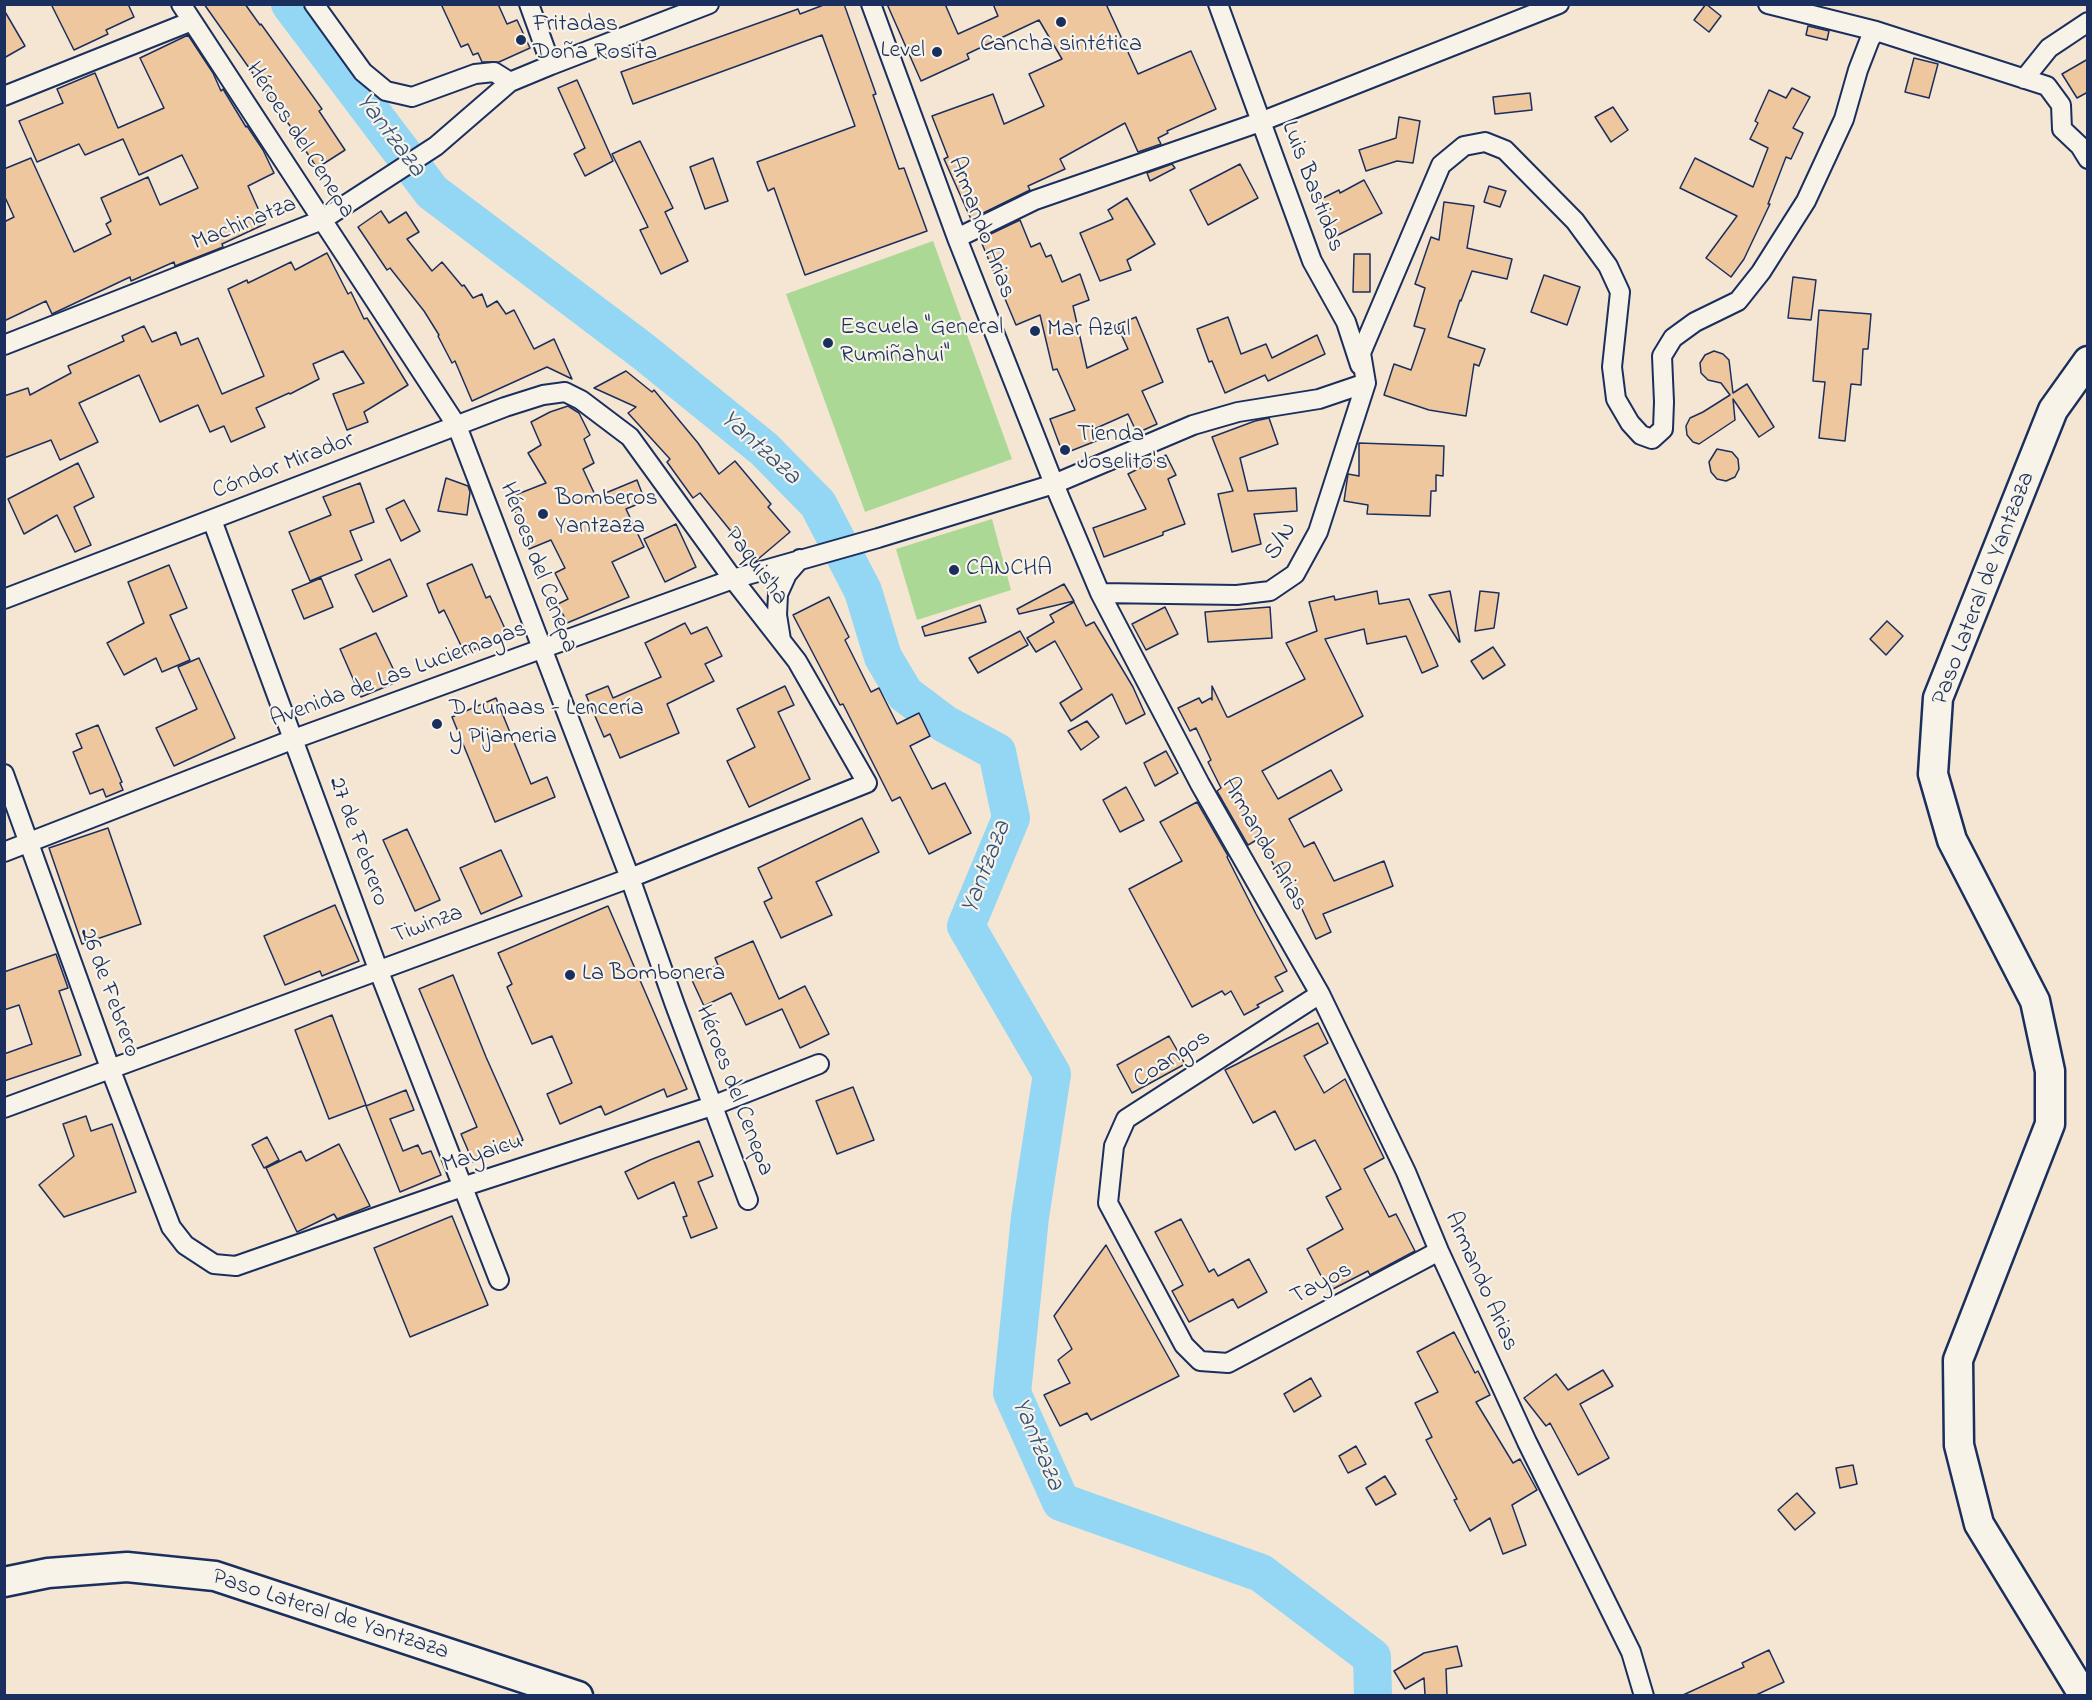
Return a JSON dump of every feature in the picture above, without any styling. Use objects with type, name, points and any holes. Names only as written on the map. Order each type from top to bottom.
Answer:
[{"type":"highway","name":"Paso Lateral de Yantzaza","points":[[2084,1695],[1979,1524],[1959,1445],[1958,1360],[2050,1124],[2050,1071],[2035,1001],[1952,840],[1933,774],[1938,698],[2053,410],[2088,361]]},
{"type":"highway","name":"Paso Lateral de Yantzaza","points":[[4,1582],[48,1573],[127,1567],[215,1576],[579,1695]]},
{"type":"street","name":"Héroes del Cenepa","points":[[181,4],[457,426],[630,878],[748,1200]]},
{"type":"street","points":[[315,4],[363,72],[386,91],[412,97],[475,74],[494,72],[510,82]]},
{"type":"street","points":[[529,4],[551,65]]},
{"type":"street","name":"Machinatza","points":[[4,345],[322,220],[436,146],[510,82],[709,4]]},
{"type":"street","name":"Armando Arias","points":[[871,4],[957,238],[1054,484],[1100,593],[1200,784],[1320,994],[1406,1172],[1439,1251],[1527,1442],[1631,1652],[1644,1695]]},
{"type":"street","name":"Luis Bastidas","points":[[1218,4],[1312,261],[1346,322],[1366,383]]},
{"type":"street","points":[[1768,4],[1876,31],[2047,86],[2061,105],[2062,129],[2080,146],[2088,159]]},
{"type":"street","points":[[957,238],[1035,200],[1260,123],[1552,6]]},
{"type":"street","points":[[4,96],[192,21]]},
{"type":"street","points":[[2024,79],[2049,48],[2088,22]]},
{"type":"street","points":[[1054,484],[1193,425],[1238,412],[1319,399],[1366,383],[1361,353],[1441,165],[1464,146],[1485,142],[1505,150],[1575,220],[1608,266],[1620,292],[1612,367],[1616,399],[1630,423],[1641,435],[1652,439],[1663,429],[1662,356],[1673,338],[1695,322],[1738,300],[1761,272],[1806,201],[1844,119],[1858,70],[1870,39],[1876,31]]},
{"type":"street","name":"S/N","points":[[1100,593],[1270,591],[1295,574],[1318,532],[1366,383]]},
{"type":"street","name":"Cóndor Mirador","points":[[4,599],[457,426],[543,396],[565,392],[581,400]]},
{"type":"street","name":"Paquisha","points":[[581,400],[630,437],[733,579],[797,662],[867,783]]},
{"type":"street","name":"Avenida de Las Luciernagas","points":[[4,852],[294,740],[733,579],[878,538],[1054,484]]},
{"type":"street","name":"27 de Febrero","points":[[212,520],[378,969],[499,1280]]},
{"type":"street","points":[[781,641],[777,615],[778,594],[787,574],[807,557]]},
{"type":"street","name":"26 de Febrero","points":[[4,774],[110,1068],[171,1227]]},
{"type":"street","name":"Tiwinza","points":[[4,1108],[630,878],[867,783]]},
{"type":"street","name":"Coangos","points":[[1228,1363],[1200,1361],[1184,1345],[1108,1203],[1114,1146],[1126,1119],[1320,994]]},
{"type":"street","name":"Mayaicu","points":[[171,1227],[185,1245],[214,1264],[236,1266],[462,1187],[712,1106],[819,1064]]},
{"type":"street","name":"Tayos","points":[[1228,1363],[1439,1251]]},
{"type":"green space","points":[[933,241],[1012,459],[865,512],[786,294]]},
{"type":"green space","name":"CANCHA","points":[[992,519],[1011,590],[917,620],[896,549]]},
{"type":"building","points":[[51,4],[128,4],[134,17],[106,30],[108,34],[74,50]]},
{"type":"building","points":[[204,4],[245,4],[322,109],[319,111],[345,150],[317,168]]},
{"type":"building","points":[[441,4],[498,4],[507,24],[517,20],[530,48],[499,62],[482,62],[478,53],[473,55],[468,44],[461,47]]},
{"type":"building","points":[[826,4],[844,4],[876,94],[873,95],[899,169],[904,168],[927,231],[805,275],[774,188],[768,191],[757,162],[855,126],[822,35],[633,104],[621,72],[798,9],[800,14]]},
{"type":"building","points":[[887,4],[945,4],[958,34],[998,16],[993,4],[1106,4],[1138,74],[1191,51],[1216,109],[1167,131],[1168,133],[1158,138],[1161,144],[1138,152],[1125,123],[1060,159],[1065,169],[1028,186],[1030,190],[971,219],[944,159],[948,157],[932,116],[993,94],[1004,124],[1044,106],[1029,74],[1062,59],[1039,20],[967,54],[969,59],[921,81]]},
{"type":"building","points":[[1706,4],[1721,16],[1709,32],[1694,20]]},
{"type":"building","points":[[4,10],[25,46],[4,58]]},
{"type":"building","points":[[1808,26],[1829,31],[1827,40],[1806,35]]},
{"type":"building","points":[[188,35],[213,73],[221,91],[223,89],[263,150],[274,173],[248,186],[265,224],[222,244],[223,247],[175,266],[174,262],[131,281],[130,277],[52,314],[46,301],[4,321],[4,222],[14,217],[4,195],[4,169],[31,158],[74,252],[111,234],[106,224],[111,221],[101,198],[148,177],[160,205],[198,188],[182,155],[139,175],[123,139],[85,155],[79,144],[37,162],[19,121],[63,103],[57,89],[95,73],[118,128],[164,108],[140,58]]},
{"type":"building","points":[[1914,58],[1938,64],[1929,98],[1905,92]]},
{"type":"building","points":[[2088,59],[2088,92],[2077,98],[2062,74]]},
{"type":"building","points":[[577,80],[613,161],[585,176],[574,154],[585,148],[558,88]]},
{"type":"building","points":[[1792,88],[1810,97],[1793,128],[1803,133],[1791,159],[1786,157],[1768,204],[1770,204],[1744,259],[1731,277],[1706,258],[1737,216],[1680,188],[1695,158],[1753,187],[1768,148],[1750,139],[1758,123],[1755,121],[1769,90],[1786,98]]},
{"type":"building","points":[[1530,93],[1532,110],[1495,114],[1493,97]]},
{"type":"building","points":[[1613,107],[1628,130],[1611,142],[1595,117]]},
{"type":"building","points":[[1399,117],[1420,121],[1413,163],[1397,161],[1366,171],[1359,150],[1396,138]]},
{"type":"building","points":[[640,141],[673,208],[665,212],[688,261],[661,274],[640,230],[648,227],[612,154]]},
{"type":"building","points":[[713,158],[728,201],[705,209],[690,167]]},
{"type":"building","points":[[1172,164],[1175,168],[1150,181],[1147,173]]},
{"type":"building","points":[[1240,164],[1258,198],[1208,225],[1190,190]]},
{"type":"building","points":[[1364,180],[1382,213],[1330,239],[1319,218],[1324,215],[1317,201],[1339,190],[1340,193]]},
{"type":"building","points":[[1489,186],[1506,191],[1500,207],[1484,202]]},
{"type":"building","points":[[1127,198],[1155,244],[1127,260],[1131,270],[1100,281],[1080,233],[1113,219],[1108,210]]},
{"type":"building","points":[[1444,202],[1474,206],[1467,248],[1512,259],[1507,279],[1472,271],[1448,337],[1485,349],[1479,366],[1474,364],[1466,416],[1429,410],[1384,395],[1394,364],[1411,370],[1425,329],[1414,326],[1425,288],[1415,284],[1431,237],[1439,240]]},
{"type":"building","points":[[381,211],[389,223],[406,212],[419,232],[407,239],[432,271],[442,262],[473,298],[482,294],[487,307],[497,301],[506,314],[514,310],[534,349],[554,339],[572,379],[547,367],[472,401],[455,361],[452,363],[439,335],[424,311],[390,268],[387,270],[358,227]]},
{"type":"building","points":[[1020,220],[1031,247],[1040,243],[1046,257],[1051,255],[1062,282],[1080,274],[1089,300],[1073,306],[1087,368],[1128,349],[1117,325],[1136,317],[1163,382],[1142,391],[1157,424],[1137,433],[1128,414],[1092,430],[1096,441],[1063,454],[1050,419],[1075,410],[1057,369],[1053,370],[1040,315],[1016,325],[980,239]]},
{"type":"building","points":[[327,253],[348,294],[351,292],[364,319],[367,318],[408,385],[364,412],[368,422],[347,430],[333,394],[364,383],[343,351],[313,364],[319,379],[256,408],[265,427],[231,442],[224,426],[210,432],[198,405],[160,422],[139,375],[79,403],[98,442],[60,460],[51,440],[4,458],[4,396],[28,388],[30,395],[71,373],[68,366],[124,341],[122,336],[144,326],[152,342],[176,332],[181,345],[198,338],[222,394],[264,376],[228,289],[247,280],[248,283],[291,262],[295,270]]},
{"type":"building","points":[[1354,254],[1370,254],[1370,292],[1353,292]]},
{"type":"building","points":[[1544,275],[1580,287],[1567,325],[1531,312]]},
{"type":"building","points":[[1793,277],[1816,280],[1811,320],[1788,318]]},
{"type":"building","points":[[1819,310],[1871,314],[1868,349],[1863,349],[1861,385],[1851,384],[1845,441],[1819,438],[1825,382],[1813,381]]},
{"type":"building","points":[[1228,317],[1241,354],[1266,344],[1272,358],[1317,335],[1325,354],[1268,381],[1265,375],[1225,393],[1212,361],[1209,362],[1197,329]]},
{"type":"building","points":[[1714,351],[1723,354],[1729,360],[1733,393],[1747,384],[1774,427],[1759,437],[1733,399],[1735,420],[1699,444],[1693,442],[1687,435],[1686,426],[1690,418],[1730,395],[1721,383],[1708,380],[1701,373],[1700,363],[1705,355]]},
{"type":"building","points":[[626,371],[652,392],[654,390],[698,443],[719,474],[735,461],[771,504],[768,507],[790,532],[757,560],[755,561],[700,493],[693,498],[667,462],[670,459],[628,413],[636,407],[594,388]]},
{"type":"building","points":[[568,406],[579,413],[590,435],[584,439],[594,463],[583,469],[596,497],[637,480],[645,501],[626,509],[644,547],[612,562],[629,597],[567,623],[558,604],[568,599],[555,573],[565,568],[551,540],[529,549],[510,497],[546,483],[528,453],[541,445],[531,422]]},
{"type":"building","points":[[1269,418],[1278,444],[1240,458],[1248,491],[1296,488],[1297,511],[1254,514],[1261,544],[1232,552],[1218,494],[1233,491],[1212,437]]},
{"type":"building","points":[[1359,443],[1444,446],[1443,476],[1436,475],[1436,491],[1431,491],[1430,516],[1367,514],[1368,505],[1344,501],[1348,474],[1359,476]]},
{"type":"building","points":[[1717,449],[1732,452],[1738,459],[1739,469],[1735,477],[1726,481],[1717,479],[1711,472],[1709,462]]},
{"type":"building","points":[[1166,455],[1176,475],[1168,479],[1185,524],[1163,532],[1163,535],[1104,557],[1093,528],[1146,509],[1128,474]]},
{"type":"building","points":[[78,463],[94,497],[74,507],[91,545],[75,552],[57,515],[24,534],[8,499]]},
{"type":"building","points":[[446,478],[468,486],[470,492],[467,515],[438,511]]},
{"type":"building","points":[[360,483],[374,522],[350,531],[362,560],[310,581],[289,532],[331,515],[323,497]]},
{"type":"building","points":[[404,500],[420,531],[401,541],[386,509]]},
{"type":"building","points":[[676,524],[696,567],[665,582],[644,539]]},
{"type":"building","points":[[390,559],[407,596],[373,612],[355,575]]},
{"type":"building","points":[[472,564],[486,598],[490,596],[507,633],[465,654],[444,610],[439,613],[427,584]]},
{"type":"building","points":[[169,565],[187,608],[170,615],[190,660],[162,672],[156,658],[124,675],[107,643],[144,623],[128,582]]},
{"type":"building","points":[[321,578],[333,607],[304,619],[292,590]]},
{"type":"building","points":[[1064,584],[1074,601],[1019,614],[1017,609]]},
{"type":"building","points":[[1377,591],[1379,604],[1409,599],[1438,666],[1422,673],[1406,636],[1367,644],[1364,629],[1325,639],[1363,716],[1262,771],[1278,799],[1331,770],[1342,790],[1289,819],[1304,847],[1314,842],[1334,881],[1384,861],[1393,886],[1323,914],[1331,932],[1316,939],[1301,907],[1296,909],[1260,838],[1248,845],[1217,791],[1221,788],[1208,762],[1211,760],[1196,728],[1190,731],[1178,708],[1199,698],[1202,703],[1211,698],[1212,700],[1212,686],[1229,717],[1305,679],[1286,643],[1317,631],[1309,602],[1334,596],[1335,600]]},
{"type":"building","points":[[1450,591],[1460,642],[1429,595]]},
{"type":"building","points":[[1480,591],[1499,593],[1494,628],[1475,631]]},
{"type":"building","points":[[829,597],[849,637],[845,640],[871,692],[879,688],[897,724],[919,713],[930,736],[910,746],[932,789],[945,783],[971,833],[929,854],[900,797],[892,801],[843,704],[840,705],[793,615]]},
{"type":"building","points":[[1074,602],[1086,626],[1094,622],[1133,687],[1145,714],[1126,724],[1112,694],[1071,721],[1060,703],[1082,689],[1055,641],[1036,652],[1027,638],[1054,622],[1050,615]]},
{"type":"building","points":[[980,605],[986,622],[925,636],[922,627]]},
{"type":"building","points":[[1165,607],[1178,634],[1146,650],[1132,624]]},
{"type":"building","points":[[1270,607],[1272,638],[1208,642],[1205,612]]},
{"type":"building","points":[[1887,621],[1903,636],[1886,655],[1870,639]]},
{"type":"building","points":[[685,623],[691,634],[707,627],[722,656],[705,664],[714,681],[667,704],[679,733],[620,758],[610,734],[604,737],[586,695],[608,686],[613,698],[661,677],[645,643]]},
{"type":"building","points":[[1020,631],[1028,645],[978,673],[969,658]]},
{"type":"building","points":[[376,633],[399,681],[361,697],[340,649]]},
{"type":"building","points":[[1493,647],[1505,665],[1483,679],[1471,661]]},
{"type":"building","points":[[199,658],[235,738],[174,766],[156,728],[197,709],[178,667]]},
{"type":"building","points":[[785,686],[794,705],[778,712],[810,779],[749,807],[727,761],[755,747],[737,709]]},
{"type":"building","points":[[496,698],[531,784],[547,777],[555,797],[495,822],[452,717]]},
{"type":"building","points":[[1087,721],[1099,737],[1081,750],[1068,731]]},
{"type":"building","points":[[98,725],[122,782],[120,783],[123,790],[106,797],[103,789],[90,794],[73,752],[82,748],[76,734]]},
{"type":"building","points":[[1166,751],[1178,773],[1155,786],[1144,763]]},
{"type":"building","points":[[1126,787],[1144,820],[1120,832],[1103,800]]},
{"type":"building","points":[[1197,802],[1228,856],[1287,971],[1275,977],[1283,991],[1244,1015],[1231,991],[1225,995],[1222,991],[1192,1007],[1129,889],[1182,861],[1160,822]]},
{"type":"building","points":[[862,818],[879,852],[816,882],[832,915],[781,938],[764,902],[772,898],[758,868]]},
{"type":"building","points":[[108,828],[141,924],[82,944],[49,848]]},
{"type":"building","points":[[407,829],[440,900],[415,911],[383,840]]},
{"type":"building","points":[[501,850],[522,896],[481,914],[460,868]]},
{"type":"building","points":[[335,905],[359,961],[322,976],[320,971],[285,985],[264,936]]},
{"type":"building","points":[[608,906],[687,1089],[667,1097],[664,1089],[605,1115],[601,1106],[560,1124],[547,1094],[572,1083],[552,1036],[532,1044],[507,987],[512,984],[498,953]]},
{"type":"building","points":[[753,941],[779,999],[805,986],[829,1034],[800,1048],[782,1009],[746,1025],[731,993],[704,1006],[691,978],[718,965],[715,958]]},
{"type":"building","points":[[56,954],[68,988],[59,991],[81,1055],[4,1081],[4,1054],[32,1044],[19,1005],[4,1010],[4,972]]},
{"type":"building","points":[[453,975],[523,1140],[473,1162],[461,1134],[477,1127],[419,989]]},
{"type":"building","points":[[332,1015],[366,1105],[329,1119],[295,1030]]},
{"type":"building","points":[[1318,1023],[1328,1043],[1304,1056],[1324,1093],[1345,1079],[1384,1158],[1364,1169],[1389,1217],[1396,1214],[1415,1251],[1370,1275],[1368,1271],[1329,1291],[1307,1249],[1343,1229],[1326,1197],[1341,1189],[1315,1140],[1295,1150],[1275,1111],[1253,1123],[1225,1070]]},
{"type":"building","points":[[1169,1036],[1185,1064],[1132,1093],[1117,1065]]},
{"type":"building","points":[[853,1087],[874,1140],[837,1154],[816,1101]]},
{"type":"building","points":[[406,1090],[414,1110],[390,1119],[403,1151],[418,1145],[422,1154],[431,1151],[441,1175],[400,1192],[366,1106]]},
{"type":"building","points":[[86,1116],[91,1131],[112,1124],[136,1192],[64,1217],[39,1185],[74,1156],[63,1124]]},
{"type":"building","points":[[267,1137],[279,1160],[264,1168],[252,1145]]},
{"type":"building","points":[[699,1141],[713,1176],[698,1182],[717,1228],[691,1238],[683,1217],[687,1216],[674,1182],[638,1199],[625,1172]]},
{"type":"building","points":[[339,1144],[370,1206],[337,1219],[334,1214],[297,1232],[266,1168],[301,1151],[306,1161]]},
{"type":"building","points":[[452,1216],[488,1305],[410,1337],[374,1248]]},
{"type":"building","points":[[1181,1219],[1209,1272],[1214,1269],[1218,1276],[1249,1259],[1267,1292],[1238,1308],[1233,1299],[1189,1322],[1172,1291],[1183,1285],[1155,1232]]},
{"type":"building","points":[[1106,1245],[1179,1376],[1091,1420],[1087,1413],[1060,1426],[1044,1395],[1070,1383],[1058,1360],[1072,1349],[1054,1316]]},
{"type":"building","points":[[1454,1332],[1475,1373],[1478,1371],[1490,1395],[1476,1402],[1513,1463],[1520,1459],[1537,1490],[1512,1505],[1526,1545],[1503,1554],[1490,1518],[1470,1531],[1454,1500],[1457,1499],[1426,1440],[1432,1437],[1415,1403],[1438,1392],[1417,1352]]},
{"type":"building","points":[[1603,1370],[1613,1386],[1580,1404],[1609,1458],[1578,1475],[1550,1423],[1546,1426],[1524,1398],[1556,1374],[1568,1390]]},
{"type":"building","points":[[1311,1378],[1321,1396],[1294,1412],[1284,1394]]},
{"type":"building","points":[[1356,1446],[1366,1464],[1348,1473],[1339,1456]]},
{"type":"building","points":[[1853,1465],[1857,1484],[1840,1488],[1836,1468]]},
{"type":"building","points":[[1385,1476],[1396,1494],[1376,1505],[1366,1488]]},
{"type":"building","points":[[1797,1493],[1815,1513],[1795,1530],[1778,1510]]},
{"type":"building","points":[[1457,1646],[1462,1666],[1446,1669],[1447,1695],[1425,1695],[1424,1678],[1405,1689],[1394,1671],[1424,1653]]},
{"type":"building","points":[[1769,1650],[1784,1682],[1756,1695],[1683,1695],[1744,1667],[1742,1663]]},
{"type":"waterway","name":"Yantzaza","points":[[290,4],[432,192],[644,352],[764,449],[818,504],[863,591],[883,657],[905,694],[945,724],[997,752],[1011,818],[966,926],[1052,1074],[1030,1217],[1012,1393],[1061,1502],[1261,1573],[1372,1657],[1373,1696]]},
{"type":"place","name":"Cancha sintética","points":[[1061,22]]},
{"type":"place","name":"Fritadas Doña Rosita","points":[[521,40]]},
{"type":"place","name":"Level","points":[[937,52]]},
{"type":"place","name":"Mar Azul","points":[[1035,331]]},
{"type":"place","name":"Escuela \"General Rumiñahui\"","points":[[828,343]]},
{"type":"place","name":"Tienda Joselito's","points":[[1065,450]]},
{"type":"place","name":"Bomberos Yantzaza","points":[[543,514]]},
{"type":"place","name":"CANCHA","points":[[954,570]]},
{"type":"place","name":"D Lunaas - Lencería y Pijameria","points":[[437,724]]},
{"type":"place","name":"La Bombonera","points":[[570,975]]}]
